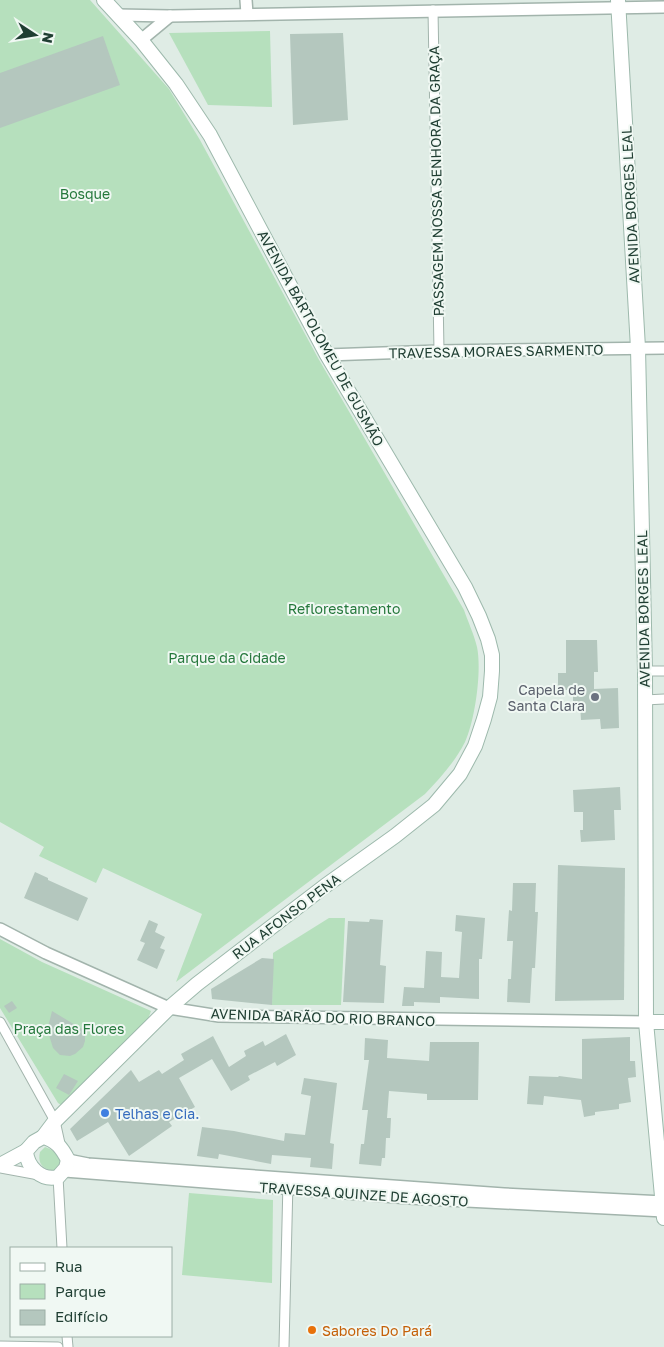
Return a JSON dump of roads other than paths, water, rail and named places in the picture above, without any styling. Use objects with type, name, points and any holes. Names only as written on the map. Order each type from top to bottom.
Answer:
[{"type":"main road","name":"AVENIDA BARTOLOMEU DE GUSMÃO","points":[[104,0],[141,40],[176,84],[210,135],[327,355],[465,587],[479,616],[492,655],[490,697]]},
{"type":"main road","name":"AVENIDA BORGES LEAL","points":[[618,4],[638,348],[645,671],[646,1022],[664,1218]]},
{"type":"main road","name":"RUA AFONSO PENA","points":[[42,1137],[55,1121],[168,1008],[325,886],[395,836],[434,805],[460,774],[475,746],[490,697]]},
{"type":"main road","name":"AVENIDA BARÃO DO RIO BRANCO","points":[[646,1022],[664,1022]]},
{"type":"main road","points":[[0,1166],[26,1151],[34,1142],[42,1137],[53,1141],[63,1164],[49,1178],[41,1175],[29,1163],[26,1151]]},
{"type":"street","points":[[246,0],[247,14]]},
{"type":"street","points":[[118,15],[170,16],[618,4],[664,7]]},
{"type":"street","name":"PASSAGEM NOSSA SENHORA DA GRAÇA","points":[[433,10],[438,351]]},
{"type":"street","points":[[141,40],[170,16]]},
{"type":"street","name":"TRAVESSA MORAES SARMENTO","points":[[327,355],[438,351],[664,348]]},
{"type":"street","points":[[645,671],[664,671]]},
{"type":"street","points":[[645,700],[664,699]]},
{"type":"street","name":"AVENIDA BARÃO DO RIO BRANCO","points":[[0,929],[46,953],[168,1008],[219,1016],[646,1022]]},
{"type":"street","points":[[0,1022],[55,1121],[63,1164],[62,1247]]},
{"type":"street","name":"TRAVESSA QUINZE DE AGOSTO","points":[[63,1164],[288,1184],[663,1207]]},
{"type":"street","points":[[0,1166],[41,1175]]},
{"type":"street","points":[[284,1347],[288,1184]]},
{"type":"street","points":[[0,1346],[58,1347]]},
{"type":"place","name":"Capela de Santa Clara","points":[[595,697]]},
{"type":"place","name":"Telhas e Cia.","points":[[105,1113]]},
{"type":"place","name":"Sabores Do Pará","points":[[312,1330]]},
{"type":"park label","name":"Bosque","points":[[85,193]]},
{"type":"park label","name":"Reflorestamento","points":[[344,608]]},
{"type":"park label","name":"Parque da Cidade","points":[[227,657]]},
{"type":"park label","name":"Praça das Flores","points":[[69,1028]]}]
